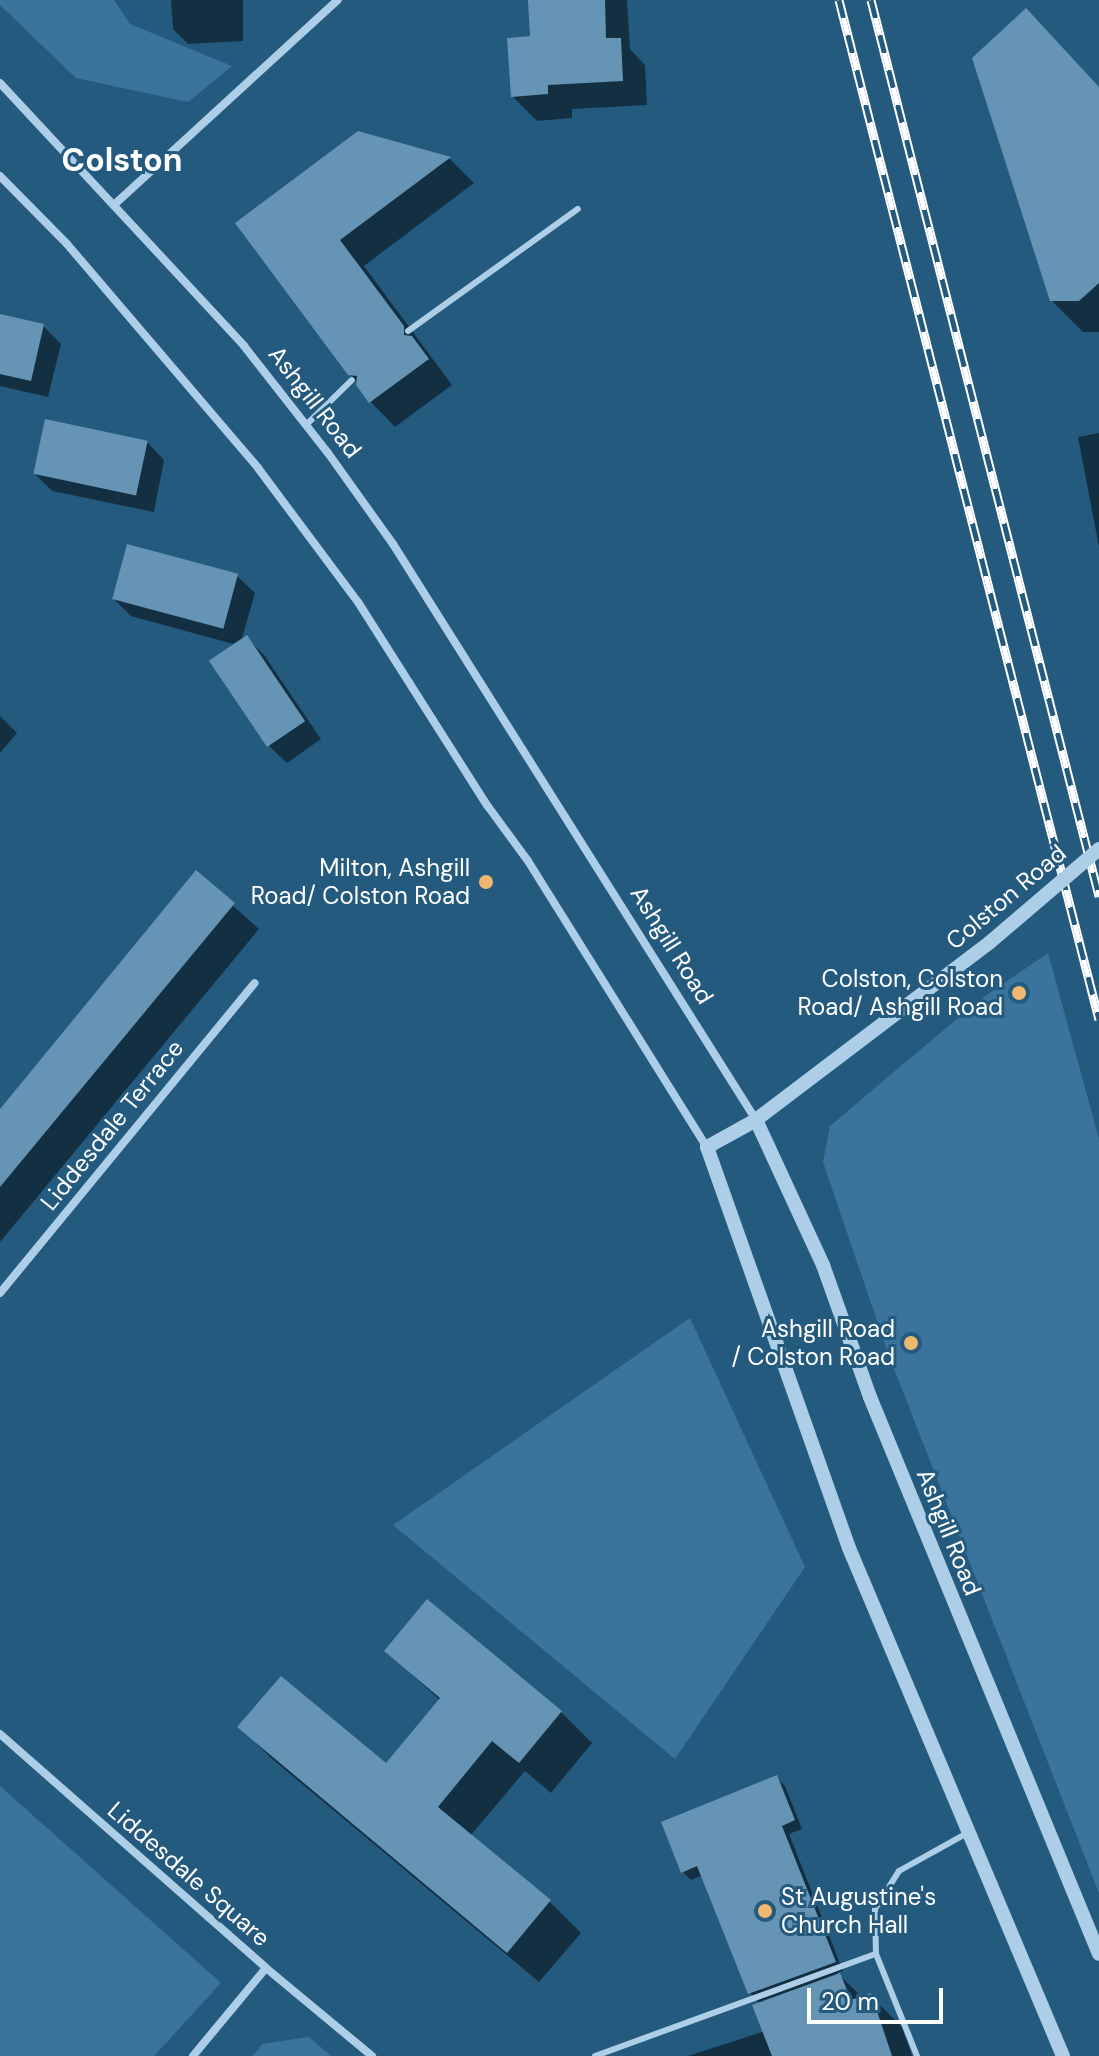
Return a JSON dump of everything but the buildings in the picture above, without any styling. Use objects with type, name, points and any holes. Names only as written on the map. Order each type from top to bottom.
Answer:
[{"type":"street","points":[[115,204],[338,0]]},
{"type":"street","name":"Ashgill Road","points":[[0,83],[244,346],[393,544],[756,1120],[823,1265],[870,1397],[1099,1954]]},
{"type":"street","points":[[0,176],[67,244],[258,468],[358,602],[487,805],[528,861],[707,1147],[849,1548],[1063,2056]]},
{"type":"street","name":"Colston Road","points":[[707,1147],[756,1120],[989,943],[1099,849]]},
{"type":"street","name":"Liddesdale Terrace","points":[[0,1293],[255,983]]},
{"type":"street","name":"Liddesdale Square","points":[[0,1734],[266,1968],[193,2056]]},
{"type":"street","points":[[266,1968],[372,2056]]},
{"type":"lane","points":[[408,331],[578,209]]},
{"type":"lane","points":[[306,425],[352,380]]},
{"type":"lane","points":[[917,2056],[876,1954],[875,1909],[899,1871],[970,1831]]},
{"type":"lane","points":[[595,2056],[876,1954]]},
{"type":"shaded area","points":[[0,0],[114,0],[130,24],[232,66],[188,102],[76,78],[0,5]]},
{"type":"shaded area","points":[[1048,953],[1099,1139],[1099,1893],[889,1356],[823,1162],[830,1126],[978,1001]]},
{"type":"shaded area","points":[[690,1318],[805,1567],[675,1759],[393,1525]]},
{"type":"shaded area","points":[[0,1786],[221,1983],[154,2056],[0,2056]]},
{"type":"shaded area","points":[[309,2037],[331,2056],[253,2056],[262,2044]]},
{"type":"railway","points":[[839,0],[1099,1019]]},
{"type":"railway","points":[[871,0],[1099,896]]},
{"type":"place","name":"Milton, Ashgill Road/ Colston Road","points":[[486,882]]},
{"type":"place","name":"Colston, Colston Road/ Ashgill Road","points":[[1019,993]]},
{"type":"place","name":"Ashgill Road / Colston Road","points":[[911,1343]]},
{"type":"place","name":"St Augustine's Church Hall","points":[[765,1911]]},
{"type":"district","name":"Colston","points":[[122,160]]}]
